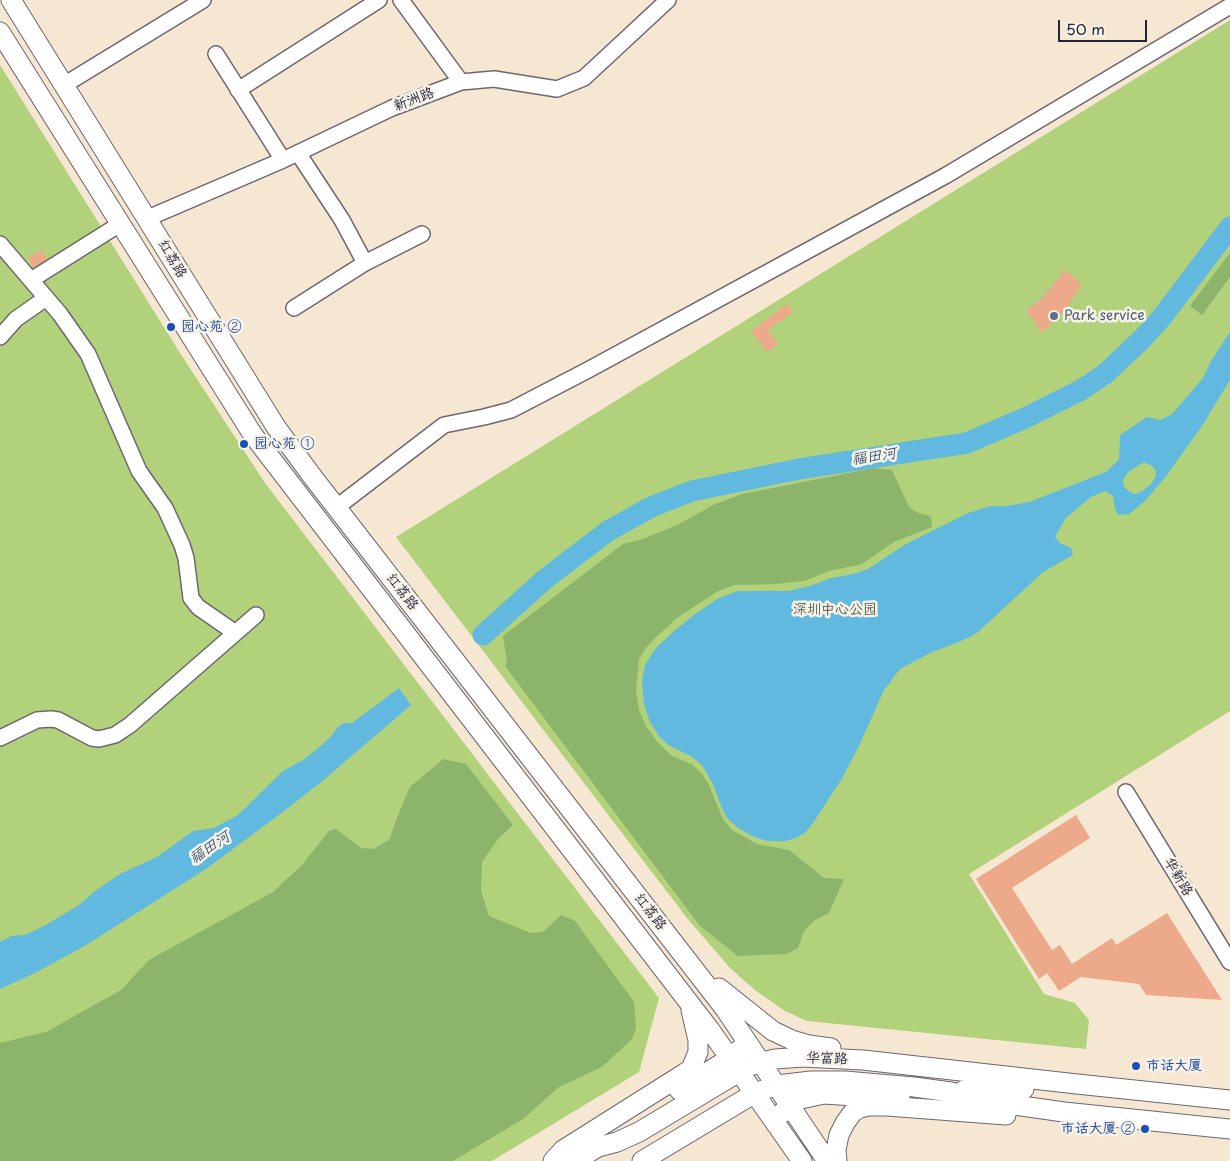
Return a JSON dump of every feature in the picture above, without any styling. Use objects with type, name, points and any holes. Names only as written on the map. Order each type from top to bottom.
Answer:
[{"type":"main road","name":"红荔路","points":[[10,0],[148,218],[267,412],[336,507],[725,1009],[827,1161]]},
{"type":"main road","name":"红荔路","points":[[0,32],[231,402],[267,454],[687,1000],[802,1161]]},
{"type":"main road","points":[[692,966],[773,1031],[792,1040],[809,1045],[832,1048],[863,1060]]},
{"type":"main road","points":[[553,1161],[563,1150],[685,1074],[690,1069],[698,1052],[698,1040],[694,1018],[687,1000]]},
{"type":"main road","name":"华富路","points":[[735,1065],[747,1041]]},
{"type":"main road","name":"华富路","points":[[574,1161],[639,1132],[735,1065],[790,1058],[863,1060],[1230,1100]]},
{"type":"main road","name":"华富路","points":[[642,1161],[755,1093],[776,1085],[811,1080],[914,1087],[951,1092],[986,1101],[1064,1112],[1230,1129]]},
{"type":"main road","name":"华富路","points":[[775,1122],[790,1105],[801,1099],[824,1094],[912,1100],[930,1098],[951,1092],[988,1088],[1041,1090],[1077,1084]]},
{"type":"main road","points":[[837,1161],[836,1150],[839,1135],[849,1118],[860,1108],[868,1106],[1008,1115],[1064,1112]]},
{"type":"street","points":[[64,86],[203,0]]},
{"type":"street","points":[[238,90],[379,0]]},
{"type":"street","points":[[401,0],[461,82]]},
{"type":"street","name":"新洲路","points":[[148,218],[284,160],[392,108],[461,82],[494,79],[557,89],[584,78],[668,0]]},
{"type":"street","points":[[336,507],[444,425],[511,410],[588,370],[945,176],[1230,6]]},
{"type":"street","points":[[216,54],[284,160]]},
{"type":"street","points":[[298,153],[342,220],[365,263]]},
{"type":"street","points":[[31,280],[120,224]]},
{"type":"street","points":[[294,308],[365,263],[422,234]]},
{"type":"street","points":[[0,244],[76,335],[88,354],[139,471],[168,515],[182,545],[186,558],[191,598],[198,607],[234,632]]},
{"type":"street","points":[[0,337],[16,319],[46,298]]},
{"type":"street","points":[[0,738],[37,720],[51,719],[65,723],[92,738],[115,735],[130,726],[234,632],[256,615]]},
{"type":"street","name":"华新路","points":[[1126,792],[1230,962]]},
{"type":"green space","name":"深圳中心公园","points":[[1230,20],[1230,711],[969,874],[1044,994],[1075,1003],[1089,1020],[1086,1049],[807,1021],[785,1011],[756,991],[730,968],[687,918],[396,537]]},
{"type":"green space","points":[[0,65],[180,353],[265,483],[659,998],[639,1072],[492,1161],[0,1161]]},
{"type":"green space","points":[[1230,253],[1230,277],[1202,315],[1190,306]]},
{"type":"green space","points":[[874,468],[892,470],[909,507],[918,513],[931,516],[932,527],[894,542],[862,564],[829,571],[804,581],[734,585],[718,591],[677,618],[656,637],[639,659],[636,690],[639,710],[646,726],[658,743],[672,756],[693,765],[701,773],[708,783],[723,819],[732,830],[757,844],[789,850],[824,878],[844,879],[829,913],[815,920],[804,931],[798,948],[787,954],[738,956],[700,926],[505,666],[507,663],[503,636],[623,544],[643,539],[679,524],[713,505],[742,494]]},
{"type":"green space","points":[[443,759],[466,764],[513,825],[498,839],[482,862],[481,891],[489,916],[531,933],[543,932],[561,915],[575,921],[634,1002],[636,1028],[632,1039],[602,1067],[559,1087],[523,1119],[453,1161],[0,1161],[0,1043],[46,1032],[121,990],[149,960],[273,892],[302,865],[329,831],[336,829],[361,848],[373,849],[389,840],[410,787]]},
{"type":"water","points":[[1230,332],[1230,380],[1202,426],[1166,476],[1145,501],[1129,514],[1118,515],[1113,496],[1105,491],[1091,497],[1066,518],[1055,537],[1060,543],[1071,548],[1073,555],[1043,572],[977,633],[932,652],[900,669],[884,690],[858,748],[841,780],[806,832],[796,838],[785,841],[767,841],[752,836],[738,828],[727,818],[713,784],[702,765],[691,756],[668,745],[659,736],[650,722],[644,705],[642,682],[645,665],[655,649],[674,631],[717,599],[738,591],[788,591],[810,586],[831,578],[853,574],[868,569],[906,544],[968,513],[991,506],[1007,506],[1029,502],[1106,472],[1119,459],[1120,435],[1147,417],[1160,420],[1172,414],[1203,378],[1211,361]],"holes":[[[1144,462],[1152,466],[1156,471],[1156,476],[1151,484],[1141,492],[1135,494],[1124,487],[1123,480],[1128,472]]]},
{"type":"water","points":[[399,688],[411,705],[320,783],[284,811],[206,869],[86,945],[35,973],[0,989],[0,942],[11,936],[25,935],[46,925],[79,905],[95,891],[120,874],[157,857],[193,831],[214,828],[238,815],[283,771],[303,760],[322,745],[338,727],[344,723],[352,723]]},
{"type":"building","points":[[41,250],[47,259],[33,268],[28,258]]},
{"type":"building","points":[[1065,270],[1082,285],[1065,310],[1042,333],[1026,310],[1040,300]]},
{"type":"building","points":[[787,304],[793,312],[768,330],[778,344],[767,352],[751,331]]},
{"type":"building","points":[[1076,815],[1090,838],[1012,888],[1052,950],[1060,945],[1072,964],[1112,938],[1116,945],[1167,913],[1222,1000],[1146,995],[1139,984],[1081,977],[1059,991],[1047,973],[1039,979],[976,879]]},
{"type":"waterway","name":"福田河","points":[[483,635],[545,579],[608,531],[651,507],[692,491],[799,469],[967,443],[1025,418],[1081,390],[1105,374],[1142,339],[1162,317],[1230,227]]},
{"type":"place","name":"Park service","points":[[1054,316]]},
{"type":"place","name":"园心苑 ②","points":[[171,327]]},
{"type":"place","name":"园心苑 ①","points":[[244,444]]},
{"type":"place","name":"市话大厦","points":[[1136,1066]]},
{"type":"place","name":"市话大厦 ②","points":[[1145,1129]]}]
